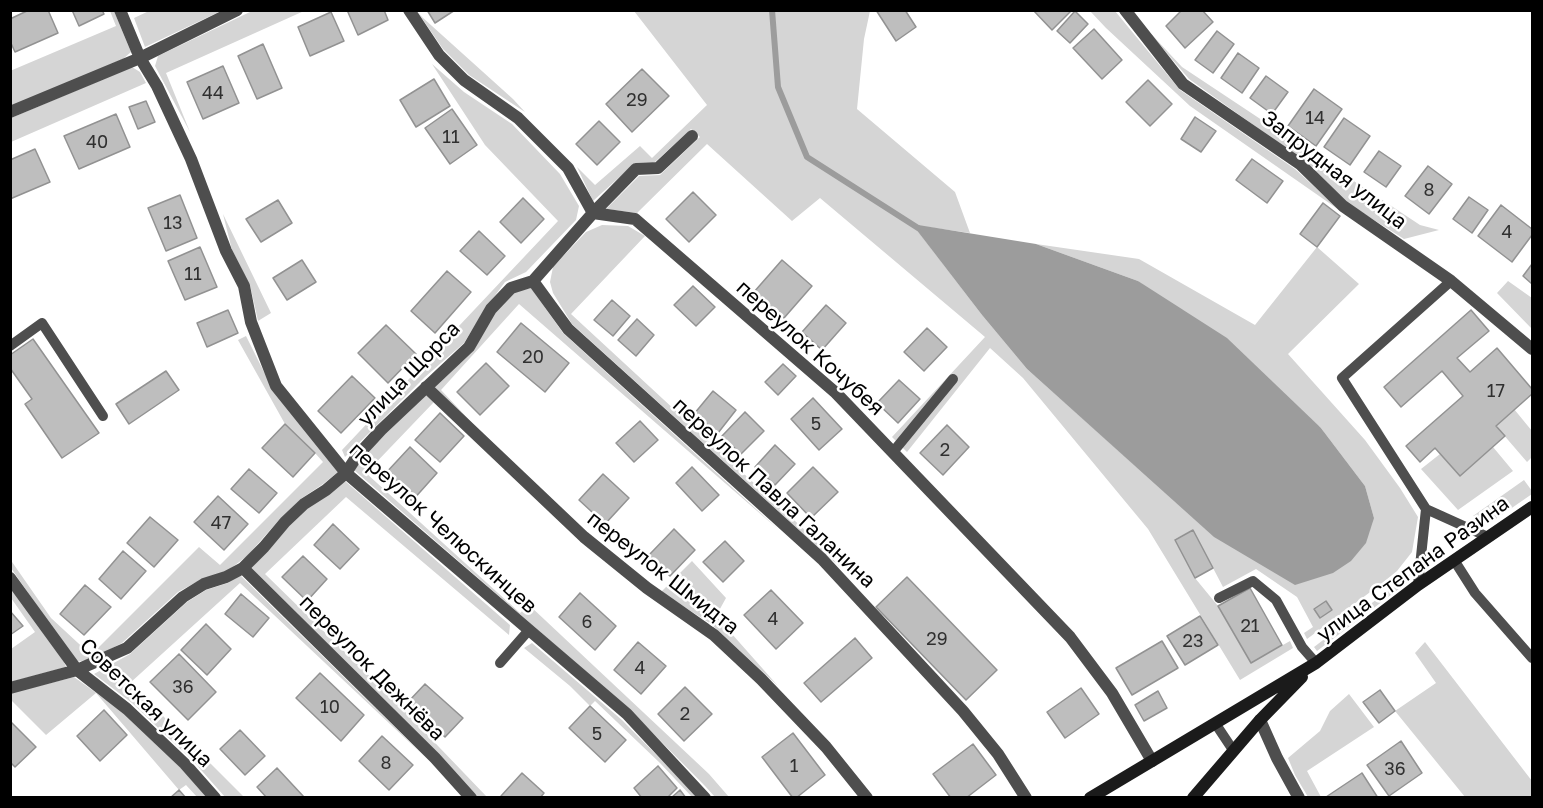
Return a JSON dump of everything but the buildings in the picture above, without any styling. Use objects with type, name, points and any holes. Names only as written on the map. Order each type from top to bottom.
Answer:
[{"type":"main road","name":"улица Степана Разина","points":[[1090,798],[1316,663],[1418,585],[1533,507]]},
{"type":"main road","name":"улица Степана Разина","points":[[1193,798],[1260,720],[1316,663]]},
{"type":"street","name":"переулок Челюскинцев","points":[[120,10],[140,58],[157,86],[191,159],[226,250],[244,286],[251,322],[276,386],[345,473],[627,714],[705,798]]},
{"type":"street","points":[[10,112],[140,58],[237,10]]},
{"type":"street","points":[[409,10],[440,55],[464,80],[518,118],[568,168],[593,213]]},
{"type":"street","name":"Запрудная улица","points":[[1125,10],[1183,84],[1300,164],[1343,206],[1451,281],[1533,349]]},
{"type":"street","name":"улица Щорса","points":[[10,688],[77,670],[127,648],[183,597],[204,584],[226,578],[243,568],[285,522],[304,504],[326,490],[345,473],[381,430],[469,347],[491,309],[511,288],[533,281],[593,213],[636,169],[658,168],[692,136]]},
{"type":"street","name":"переулок Кочубея","points":[[593,213],[635,219],[836,393],[1070,637],[1112,693],[1152,761]]},
{"type":"street","name":"переулок Павла Галанина","points":[[533,281],[568,328],[822,560],[963,711],[998,754],[1026,798]]},
{"type":"street","name":"переулок Шмидта","points":[[426,387],[584,537],[647,588],[714,635],[761,679],[826,747],[867,798]]},
{"type":"street","name":"переулок Дежнёва","points":[[243,568],[435,758],[471,798]]},
{"type":"street","name":"Советская улица","points":[[10,578],[77,670],[127,709],[185,764],[215,798]]},
{"type":"street","points":[[1260,720],[1299,798]]},
{"type":"lane","points":[[1451,281],[1342,378],[1426,509],[1488,537]]},
{"type":"lane","points":[[10,346],[42,323],[103,416]]},
{"type":"lane","points":[[893,452],[953,380]]},
{"type":"lane","points":[[1418,585],[1426,509]]},
{"type":"lane","points":[[1454,560],[1475,593],[1533,658]]},
{"type":"lane","points":[[1219,598],[1253,581],[1276,600],[1302,648],[1316,663]]},
{"type":"lane","points":[[500,663],[529,630]]},
{"type":"lane","points":[[1215,723],[1233,750]]},
{"type":"shaded area","points":[[110,11],[114,11],[131,52],[123,59],[11,107],[10,71],[116,26]]},
{"type":"shaded area","points":[[149,11],[221,11],[145,47],[134,18]]},
{"type":"shaded area","points":[[252,11],[304,11],[166,73],[190,132],[155,66],[158,56]]},
{"type":"shaded area","points":[[417,11],[525,112],[469,75],[443,49]]},
{"type":"shaded area","points":[[634,11],[870,11],[864,39],[857,109],[955,192],[970,233],[913,225],[1027,369],[1139,469],[1374,518],[1365,486],[1321,428],[1138,281],[1036,244],[1139,259],[1255,325],[1317,247],[1359,284],[1288,354],[1365,440],[1400,488],[1418,517],[1412,552],[1397,571],[1307,639],[1304,633],[1313,627],[1297,597],[1256,569],[1223,587],[1193,530],[1175,539],[1195,578],[1218,606],[1251,663],[1290,641],[1293,648],[1240,680],[1148,529],[1023,378],[990,348],[907,452],[892,437],[985,337],[820,198],[792,221],[707,144],[637,213],[606,209],[639,176],[660,175],[700,137],[691,129],[655,162],[635,163],[593,201],[577,167],[595,185],[640,146],[652,158],[707,105]]},
{"type":"shaded area","points":[[1090,11],[1115,11],[1180,90],[1295,169],[1342,212],[1190,106]]},
{"type":"shaded area","points":[[1141,23],[1182,67],[1420,225],[1439,230],[1404,239],[1347,203],[1304,161],[1189,79]]},
{"type":"shaded area","points":[[432,64],[464,92],[512,124],[560,174],[579,206],[576,220],[526,272],[505,282],[464,343],[425,377],[345,457],[342,450],[558,221],[485,145]]},
{"type":"shaded area","points":[[132,67],[140,72],[146,83],[11,142],[11,118]]},
{"type":"shaded area","points":[[223,214],[271,313],[258,321],[250,285],[232,250]]},
{"type":"shaded area","points":[[912,224],[1036,244],[1138,281],[1227,338],[1321,428],[1365,486],[1374,518],[1366,543],[1351,561],[1333,573],[1295,585],[1214,537],[1027,369]]},
{"type":"shaded area","points":[[602,225],[628,226],[645,236],[571,314],[808,533],[841,568],[572,324],[553,293],[550,282],[553,267],[586,232]]},
{"type":"shaded area","points":[[1508,281],[1532,298],[1532,329],[1497,293]]},
{"type":"shaded area","points":[[531,288],[563,333],[779,530],[519,304],[441,390],[474,425],[433,387],[514,292]]},
{"type":"shaded area","points":[[246,336],[271,386],[338,472],[302,498],[247,556],[226,572],[202,579],[178,592],[122,643],[92,659],[76,662],[11,568],[10,559],[51,618],[91,655],[199,547],[220,565],[323,462],[285,424],[238,340]]},
{"type":"shaded area","points":[[426,395],[434,402],[366,473],[520,613],[529,605],[709,774],[729,797],[715,797],[630,710],[354,470],[385,432]]},
{"type":"shaded area","points":[[1514,409],[1532,431],[1532,457],[1527,462],[1496,426]]},
{"type":"shaded area","points":[[1493,447],[1513,471],[1458,510],[1421,469],[1440,454],[1460,476]]},
{"type":"shaded area","points":[[1524,480],[1532,494],[1490,523],[1473,516]]},
{"type":"shaded area","points":[[345,481],[510,625],[509,635],[346,497],[265,574],[390,696],[487,797],[477,797],[250,570],[307,507]]},
{"type":"shaded area","points":[[692,561],[726,598],[716,616],[778,686],[711,624],[661,592]]},
{"type":"shaded area","points":[[1410,574],[1408,582],[1317,651],[1314,647]]},
{"type":"shaded area","points":[[240,575],[424,756],[240,583],[130,683],[244,797],[225,797],[194,762],[132,703],[94,674],[130,654],[187,602],[206,590],[228,583]]},
{"type":"shaded area","points":[[10,586],[66,667],[11,682],[11,649],[35,632],[11,598]]},
{"type":"shaded area","points":[[1425,642],[1532,781],[1532,797],[1465,797],[1395,711],[1436,683],[1415,653]]},
{"type":"shaded area","points":[[532,643],[622,720],[698,797],[692,797],[595,701],[590,706],[570,686],[524,648]]},
{"type":"shaded area","points":[[74,677],[123,712],[180,767],[207,797],[197,797],[186,785],[179,790],[96,693],[46,735],[11,702],[11,693]]},
{"type":"shaded area","points":[[1349,694],[1374,727],[1307,771],[1321,797],[1308,797],[1288,758],[1320,731],[1330,711]]},
{"type":"waterway","points":[[772,10],[778,87],[807,157],[918,228]]}]
